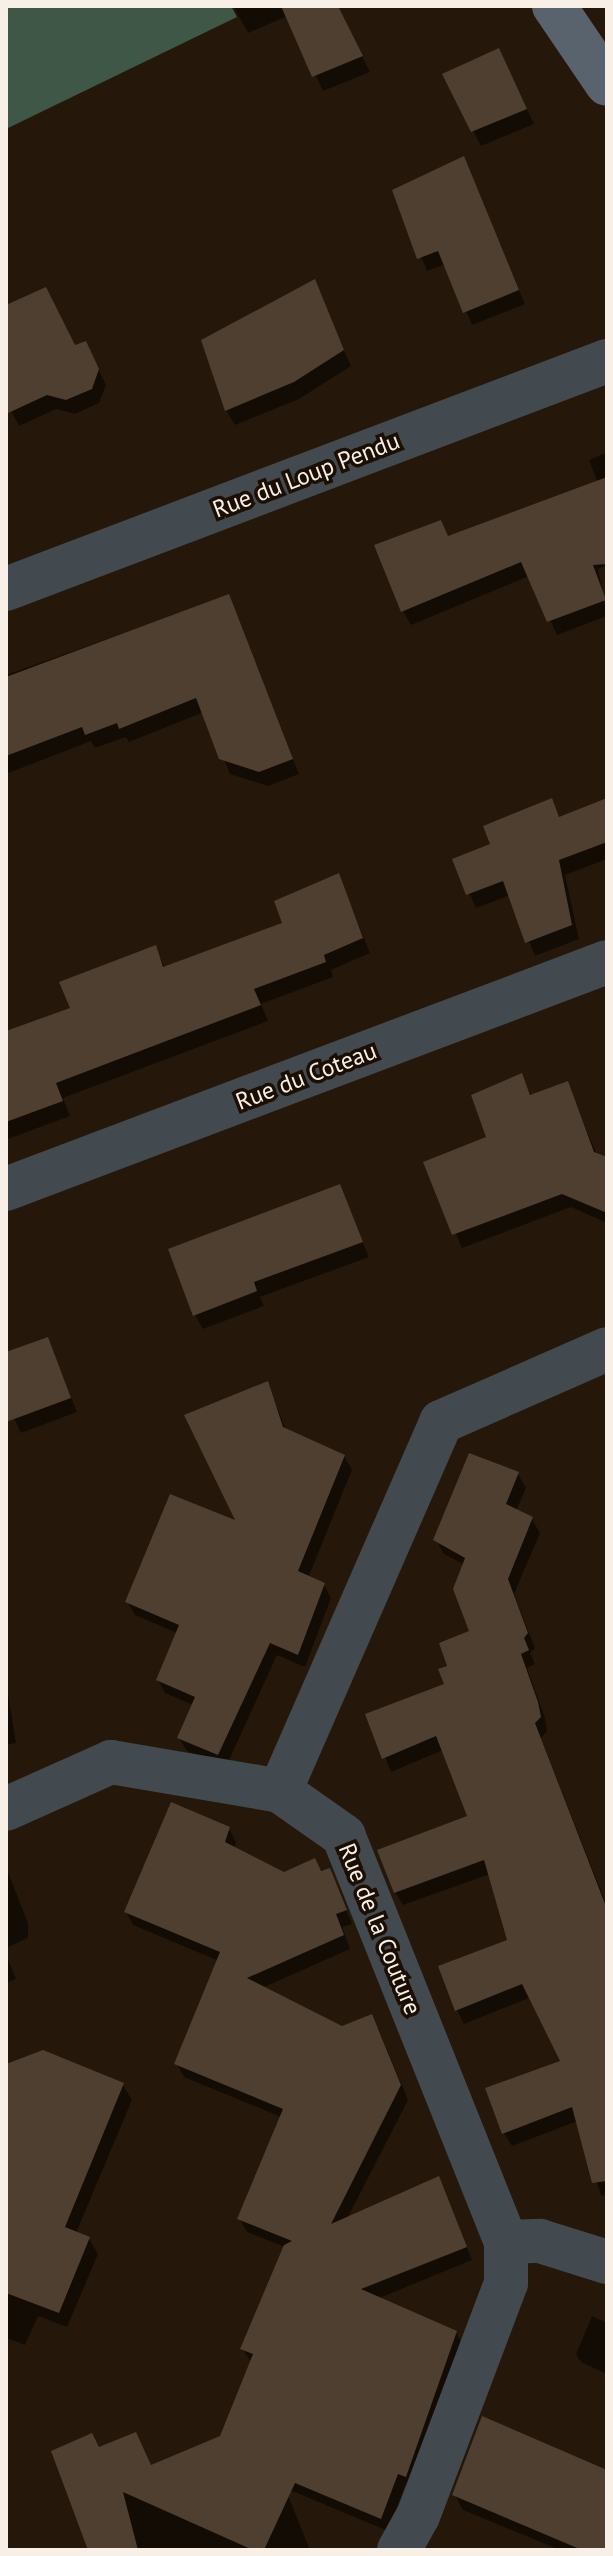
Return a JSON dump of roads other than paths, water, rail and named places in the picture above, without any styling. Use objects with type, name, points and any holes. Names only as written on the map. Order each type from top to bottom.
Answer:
[{"type":"street","points":[[554,6],[607,84]]},
{"type":"street","name":"Rue du Loup Pendu","points":[[6,589],[607,361]]},
{"type":"street","name":"Rue du Coteau","points":[[6,1189],[607,962]]},
{"type":"street","points":[[6,1809],[111,1762],[280,1791],[441,1422],[607,1349]]},
{"type":"street","name":"Rue de la Couture","points":[[280,1791],[344,1836],[506,2242],[506,2283],[418,2516],[399,2550]]},
{"type":"street","points":[[506,2242],[540,2241],[607,2262]]}]
